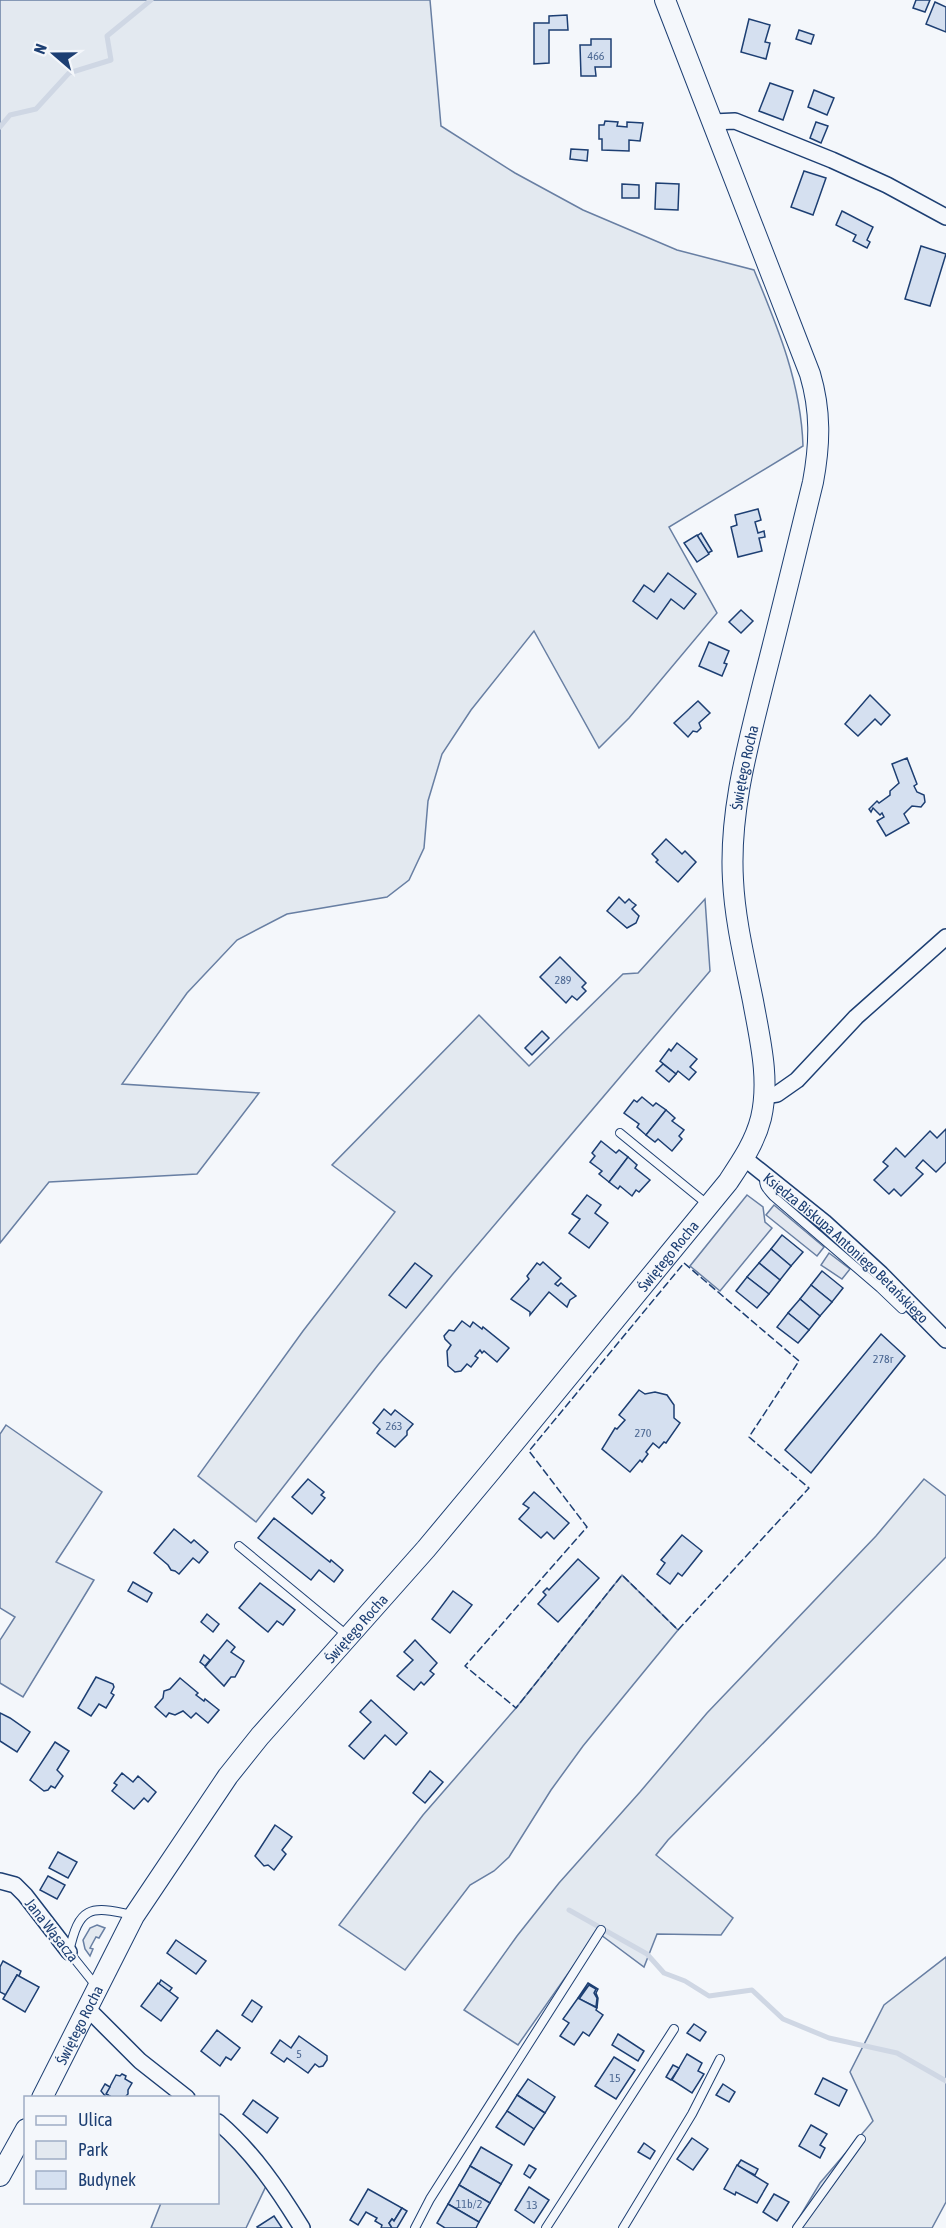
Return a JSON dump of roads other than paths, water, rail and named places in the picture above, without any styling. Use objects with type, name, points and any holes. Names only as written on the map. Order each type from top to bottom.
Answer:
[{"type":"street","name":"Świętego Rocha","points":[[43,2096],[134,1916],[228,1776],[260,1736],[426,1549],[709,1205],[744,1158],[757,1128],[764,1096],[763,1056],[736,909],[733,881],[735,834],[742,770],[813,482],[820,424],[810,374],[665,0]]},
{"type":"street","points":[[713,122],[735,121],[832,160],[887,185],[946,217]]},
{"type":"street","points":[[764,1096],[777,1094],[797,1080],[856,1017],[946,937]]},
{"type":"street","name":"Księdza Biskupa Antoniego Betańskiego","points":[[744,1158],[797,1199],[881,1274],[946,1340]]},
{"type":"street","name":"Jana Wąsacza","points":[[0,1881],[15,1885],[25,1895],[69,1952]]},
{"type":"street","points":[[88,2009],[140,2061],[186,2096]]},
{"type":"street","points":[[219,2123],[235,2137],[263,2169],[302,2228]]},
{"type":"street","points":[[0,2176],[24,2133]]},
{"type":"lane","points":[[620,1133],[709,1205]]},
{"type":"lane","points":[[766,1175],[763,1181],[773,1196],[880,1288],[902,1310]]},
{"type":"lane","points":[[240,1546],[348,1636]]},
{"type":"lane","points":[[69,1952],[74,1930],[83,1915],[94,1910],[106,1910],[134,1916]]},
{"type":"lane","points":[[415,2228],[430,2199],[601,1930]]},
{"type":"lane","name":"Jana Wąsacza","points":[[69,1952],[99,1988]]},
{"type":"lane","points":[[546,2228],[674,2029]]},
{"type":"lane","points":[[623,2228],[692,2114],[720,2059]]},
{"type":"lane","points":[[797,2228],[861,2139]]},
{"type":"waterway","points":[[0,127],[10,115],[36,109],[69,73],[111,60],[107,36],[151,0]]},
{"type":"waterway","points":[[569,1910],[647,1954],[664,1973],[685,1981],[709,1996],[752,1990],[783,2019],[829,2038],[897,2053],[946,2081]]}]
